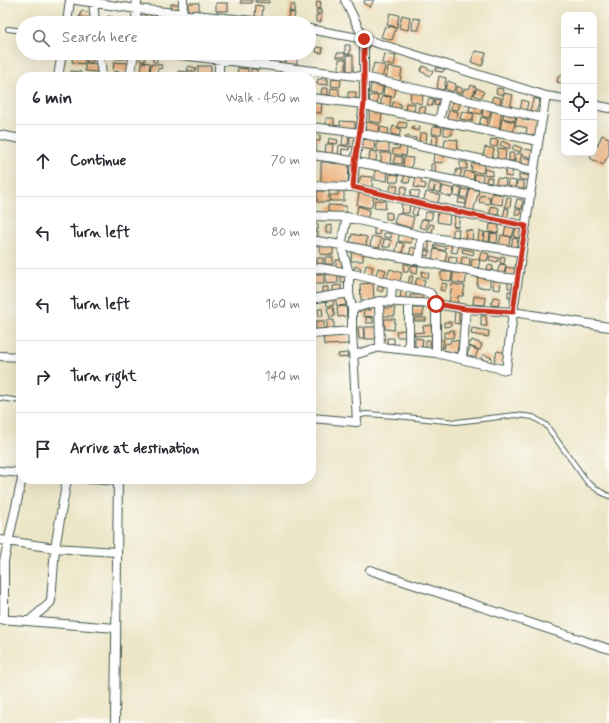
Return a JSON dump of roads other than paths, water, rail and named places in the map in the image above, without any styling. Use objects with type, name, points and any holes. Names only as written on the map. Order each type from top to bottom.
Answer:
[{"type":"street","points":[[68,16],[70,0]]},
{"type":"street","points":[[76,0],[137,4],[183,14],[203,16]]},
{"type":"street","points":[[183,0],[183,14]]},
{"type":"street","points":[[345,0],[364,39],[364,104],[355,162],[353,187]]},
{"type":"street","points":[[93,1],[94,16]]},
{"type":"street","points":[[136,16],[137,4]]},
{"type":"street","points":[[316,30],[364,39],[546,96],[561,98]]},
{"type":"street","points":[[59,72],[61,60]]},
{"type":"street","points":[[100,60],[102,72]]},
{"type":"street","points":[[131,72],[133,60]]},
{"type":"street","points":[[219,72],[219,60],[364,77],[542,118]]},
{"type":"street","points":[[439,121],[445,96]]},
{"type":"street","points":[[354,355],[380,347],[436,353],[506,370],[521,252],[546,96]]},
{"type":"street","points":[[316,99],[364,104],[375,108],[538,141]]},
{"type":"street","points":[[597,106],[609,108]]},
{"type":"street","points":[[316,128],[360,133],[534,171]]},
{"type":"street","points":[[0,135],[16,138]]},
{"type":"street","points":[[316,156],[531,195]]},
{"type":"street","points":[[316,186],[353,187],[430,206],[526,226]]},
{"type":"street","points":[[316,216],[347,217],[422,236],[521,252]]},
{"type":"street","points":[[316,418],[357,422],[349,273],[341,245],[347,217]]},
{"type":"street","points":[[419,260],[422,236]]},
{"type":"street","points":[[316,241],[500,277],[518,279]]},
{"type":"street","points":[[316,268],[349,273],[392,285],[430,293],[436,304],[436,353]]},
{"type":"street","points":[[391,302],[392,285]]},
{"type":"street","points":[[316,298],[349,293]]},
{"type":"street","points":[[352,309],[379,302],[436,304],[466,309],[513,312],[609,327]]},
{"type":"street","points":[[379,302],[380,347]]},
{"type":"street","points":[[409,304],[409,350]]},
{"type":"street","points":[[462,359],[466,309]]},
{"type":"street","points":[[316,334],[352,331]]},
{"type":"street","points":[[0,356],[16,357]]},
{"type":"street","points":[[0,471],[16,473]]},
{"type":"street","points":[[21,484],[4,540],[2,620],[116,628]]},
{"type":"street","points":[[29,621],[51,601],[55,548],[65,484]]},
{"type":"street","points":[[115,723],[118,484]]},
{"type":"street","points":[[4,540],[55,548],[117,552]]},
{"type":"street","points":[[370,570],[609,649]]},
{"type":"lane","points":[[8,29],[16,30]]},
{"type":"lane","points":[[0,398],[16,400]]},
{"type":"lane","points":[[357,416],[366,414],[456,422],[516,415],[533,416],[546,425],[588,483],[609,496]]}]
